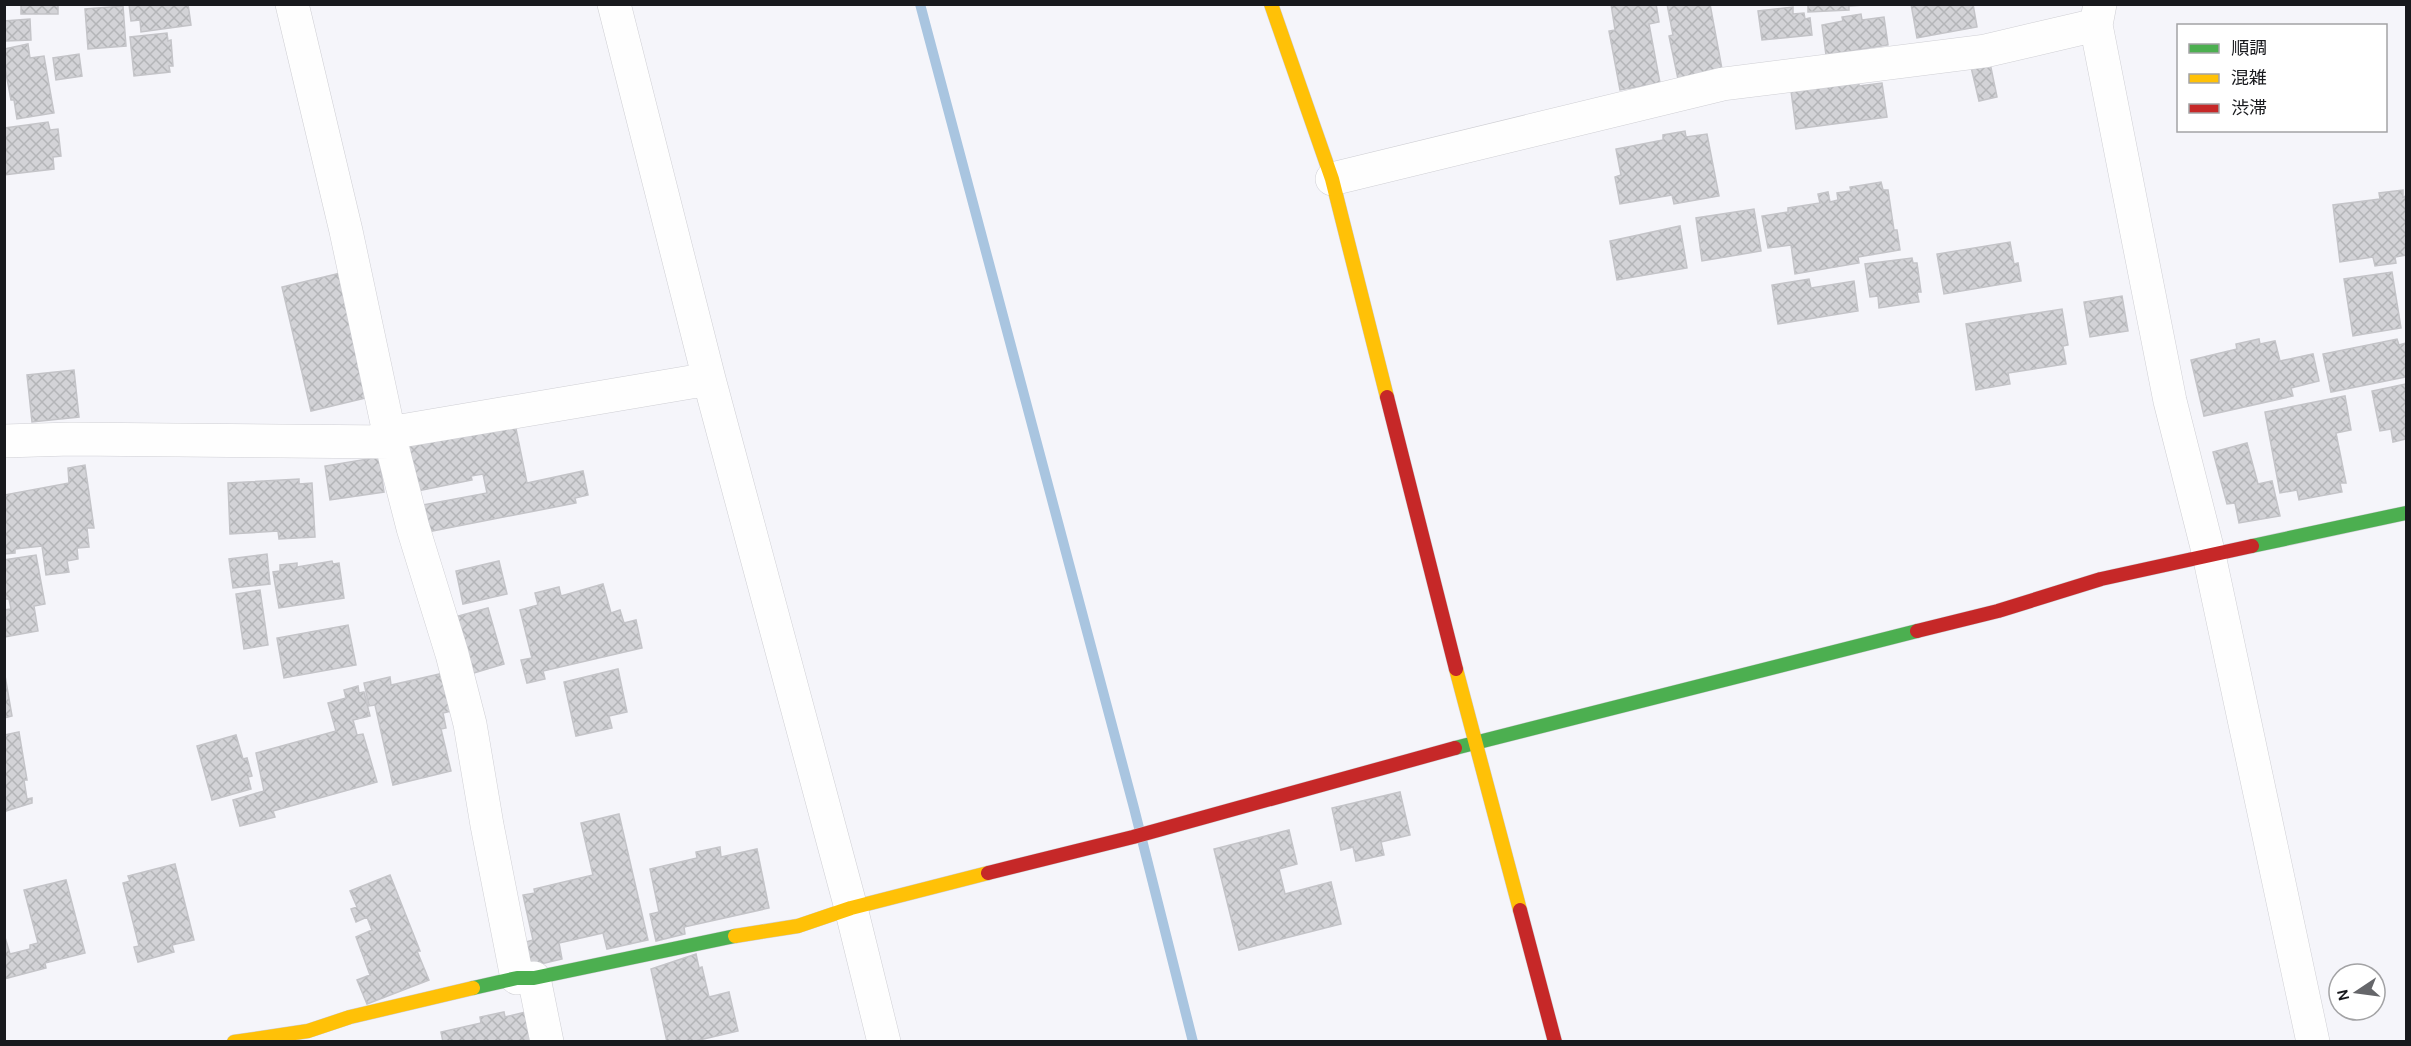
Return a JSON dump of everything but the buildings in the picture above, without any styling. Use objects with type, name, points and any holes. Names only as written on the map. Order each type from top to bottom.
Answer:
[{"type":"street","points":[[292,4],[346,231],[390,438],[413,528],[452,654],[470,724],[487,825],[525,978],[548,1041]]},
{"type":"street","points":[[614,4],[709,379],[851,908],[884,1041]]},
{"type":"street","points":[[1271,4],[1332,179],[1475,742],[1555,1041]]},
{"type":"street","points":[[1332,179],[1723,84],[1985,51],[2098,15],[2170,401],[2209,555],[2313,1041]]},
{"type":"street","points":[[4,441],[390,438],[709,379]]},
{"type":"street","points":[[234,1041],[308,1031],[350,1017],[525,978],[728,937],[798,926],[851,908],[1132,837],[1475,742],[1998,611],[2101,579],[2406,513]]},
{"type":"waterway","points":[[920,4],[1134,808],[1193,1042]]},
{"type":"traffic: fast","points":[[2252,546],[2406,513]]},
{"type":"traffic: fast","points":[[1455,748],[1917,631]]},
{"type":"traffic: fast","points":[[473,988],[517,978],[534,978],[735,936]]},
{"type":"traffic: slow","points":[[1271,4],[1332,179],[1387,397]]},
{"type":"traffic: slow","points":[[1456,669],[1520,910]]},
{"type":"traffic: slow","points":[[735,936],[798,926],[851,908],[988,873]]},
{"type":"traffic: slow","points":[[234,1042],[308,1031],[350,1017],[473,988]]},
{"type":"traffic: jam","points":[[1387,397],[1456,669]]},
{"type":"traffic: jam","points":[[1917,631],[1998,611],[2101,579],[2252,546]]},
{"type":"traffic: jam","points":[[988,873],[1133,837],[1455,748]]},
{"type":"traffic: jam","points":[[1520,910],[1555,1042]]}]
